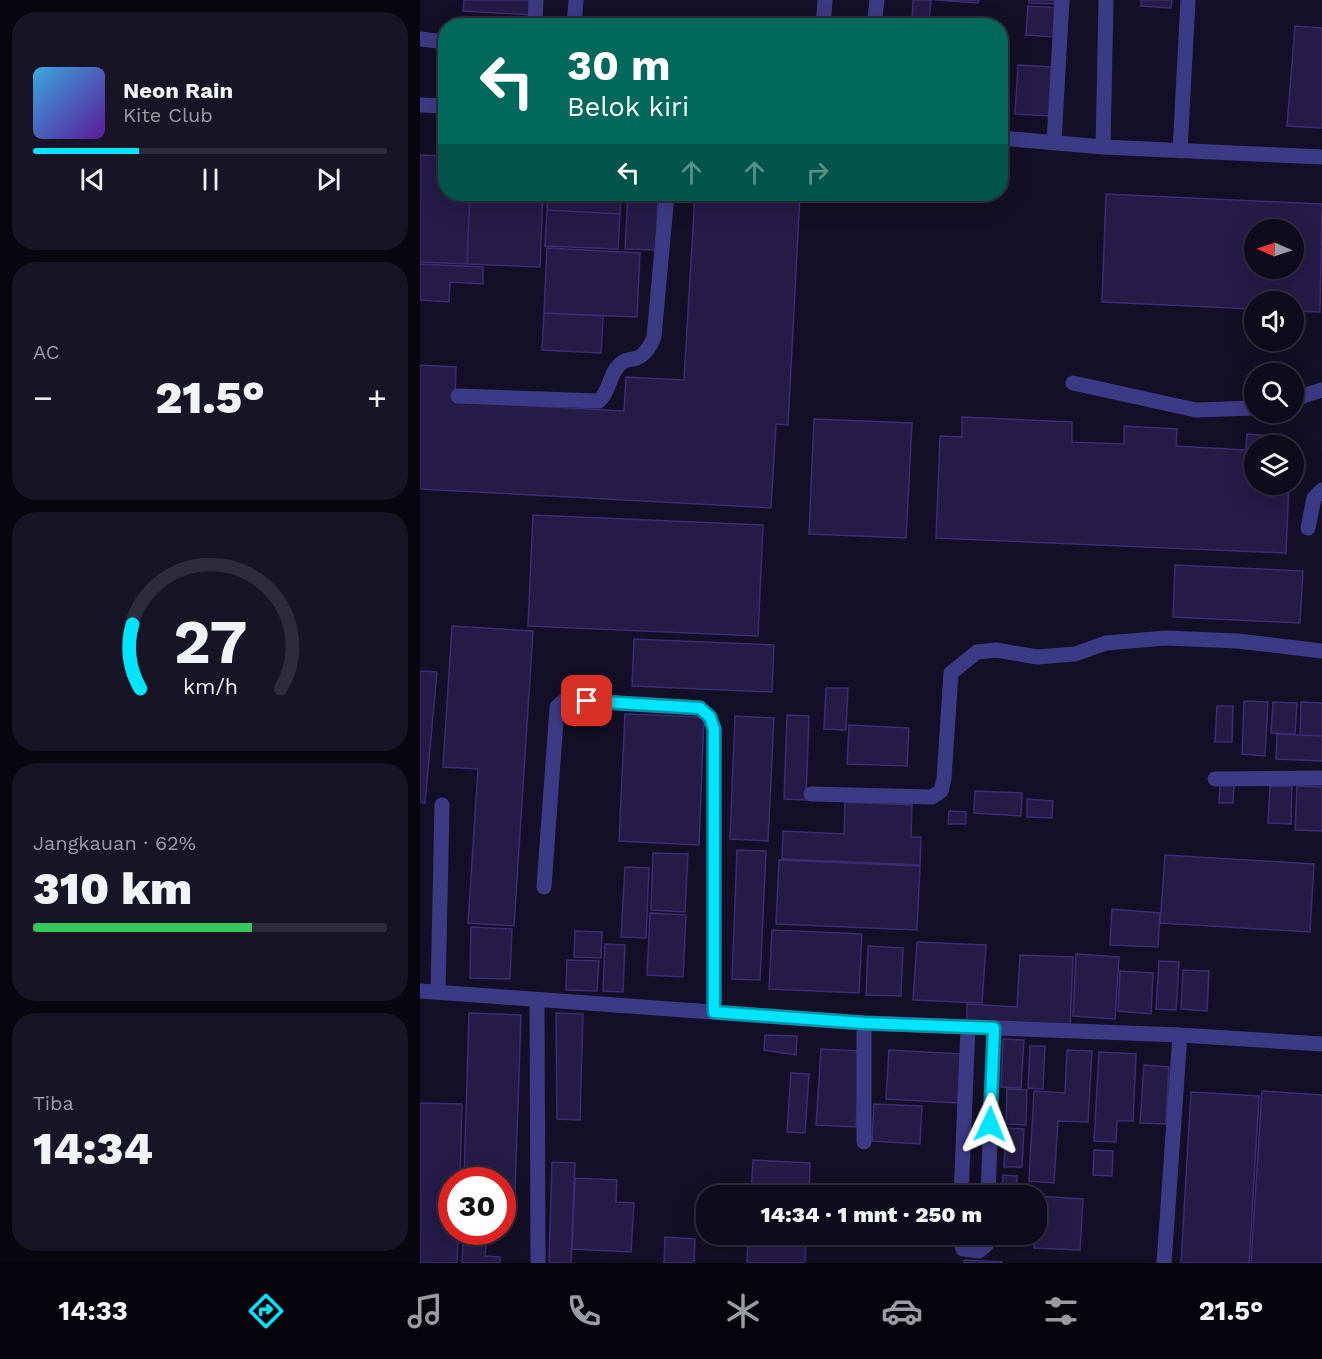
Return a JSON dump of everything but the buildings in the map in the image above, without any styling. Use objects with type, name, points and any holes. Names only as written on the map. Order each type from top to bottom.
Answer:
[{"type":"street","points":[[535,18],[536,0]]},
{"type":"street","points":[[575,18],[576,0]]},
{"type":"street","points":[[824,18],[825,0]]},
{"type":"street","points":[[875,18],[877,0]]},
{"type":"street","points":[[1054,142],[1062,0]]},
{"type":"street","points":[[1103,147],[1106,0]]},
{"type":"street","points":[[1180,151],[1188,0]]},
{"type":"street","points":[[420,39],[438,41]]},
{"type":"street","points":[[420,105],[438,106]]},
{"type":"street","points":[[1008,139],[1103,147],[1322,157]]},
{"type":"street","points":[[458,396],[599,401],[606,394],[614,372],[624,361],[637,358],[649,349],[654,337],[666,201]]},
{"type":"street","points":[[1073,383],[1196,410],[1244,408]]},
{"type":"street","points":[[1304,396],[1322,390]]},
{"type":"street","points":[[1308,528],[1314,498],[1322,490]]},
{"type":"street","points":[[811,794],[932,797],[941,791],[944,778],[951,673],[977,652],[996,650],[1037,657],[1066,655],[1106,644],[1166,638],[1238,641],[1322,651]]},
{"type":"street","points":[[544,887],[557,707],[565,700],[700,708],[710,717],[714,729],[714,1012]]},
{"type":"street","points":[[1215,779],[1322,778]]},
{"type":"street","points":[[438,992],[442,805]]},
{"type":"street","points":[[420,991],[864,1023],[1180,1035],[1322,1044]]},
{"type":"street","points":[[537,1000],[537,1263]]},
{"type":"street","points":[[864,1023],[864,1142]]},
{"type":"street","points":[[961,1185],[968,1027]]},
{"type":"street","points":[[988,1185],[994,1028]]},
{"type":"street","points":[[1164,1263],[1180,1035]]},
{"type":"street","points":[[962,1245],[963,1249],[979,1251],[986,1245]]},
{"type":"route","points":[[587,701],[700,708],[710,717],[714,729],[714,1012],[864,1023],[994,1028],[990,1124]]}]
